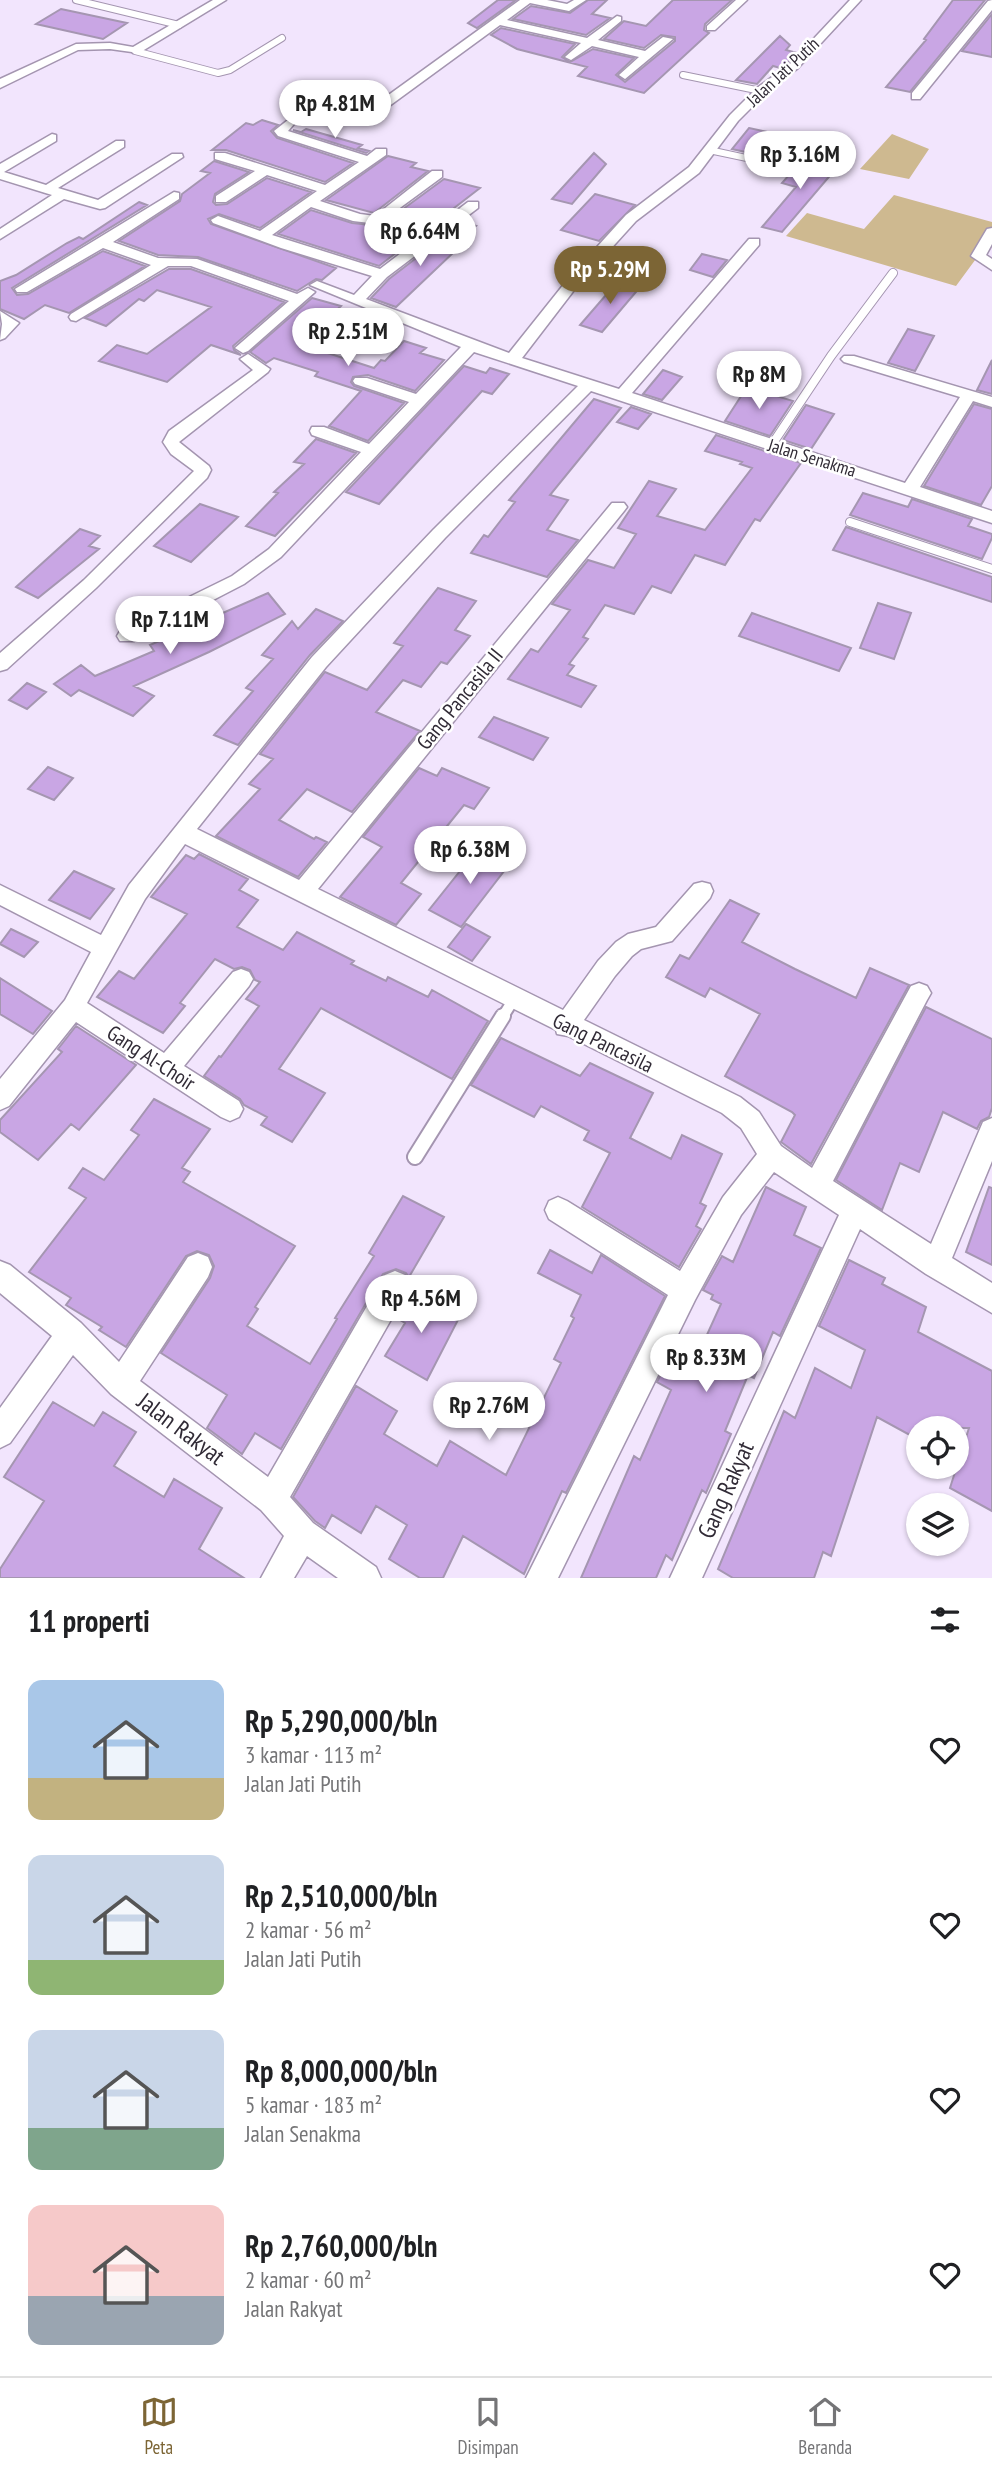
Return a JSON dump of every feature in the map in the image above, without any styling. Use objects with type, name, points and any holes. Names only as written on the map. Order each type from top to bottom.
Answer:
[{"type":"street","points":[[0,83],[76,47],[110,46],[135,51],[221,0]]},
{"type":"street","points":[[362,120],[528,0],[569,8],[581,0]]},
{"type":"street","points":[[711,29],[742,0]]},
{"type":"street","name":"Jalan Jati Putih","points":[[512,360],[573,282],[631,218],[694,170],[734,118],[761,91],[794,66],[856,0]]},
{"type":"street","points":[[916,96],[992,3]]},
{"type":"street","points":[[571,57],[617,19]]},
{"type":"street","points":[[498,21],[647,55]]},
{"type":"street","points":[[625,75],[667,39]]},
{"type":"street","points":[[261,236],[375,157],[282,133],[280,131],[288,124]]},
{"type":"street","points":[[2,175],[52,138]]},
{"type":"street","points":[[0,235],[120,144]]},
{"type":"street","points":[[220,156],[327,190]]},
{"type":"street","points":[[2,175],[100,205],[177,157]]},
{"type":"street","points":[[221,199],[265,171]]},
{"type":"street","points":[[310,202],[358,218],[378,220],[437,174]]},
{"type":"street","points":[[22,289],[174,197]]},
{"type":"street","points":[[356,301],[382,274],[472,205]]},
{"type":"street","points":[[218,220],[344,264],[382,274]]},
{"type":"street","points":[[992,232],[978,256],[992,266]]},
{"type":"street","points":[[623,394],[754,242]]},
{"type":"street","points":[[102,243],[163,263],[192,262],[299,299]]},
{"type":"street","points":[[76,317],[163,263]]},
{"type":"street","points":[[0,664],[90,584],[201,474],[203,470],[199,465],[173,447],[171,442],[175,435],[262,369],[245,354],[299,299],[344,264]]},
{"type":"street","name":"Jalan Senakma","points":[[317,285],[471,346],[992,517]]},
{"type":"street","points":[[0,315],[11,323],[0,335]]},
{"type":"street","points":[[127,636],[251,572],[275,553],[471,346]]},
{"type":"street","points":[[849,359],[992,402]]},
{"type":"street","points":[[360,381],[418,400]]},
{"type":"street","points":[[0,1098],[73,1007],[137,892],[182,832],[319,663],[439,534],[589,384]]},
{"type":"street","points":[[911,489],[969,395]]},
{"type":"street","points":[[318,431],[371,450]]},
{"type":"street","name":"Gang Pancasila II","points":[[302,892],[618,507]]},
{"type":"street","name":"Gang Pancasila","points":[[182,832],[566,1026],[731,1105],[750,1120],[772,1155],[855,1212],[992,1299]]},
{"type":"street","points":[[566,1026],[622,950],[638,940],[657,938],[664,934],[702,891]]},
{"type":"street","points":[[0,894],[106,948]]},
{"type":"street","points":[[166,1069],[241,979]]},
{"type":"street","points":[[816,1186],[919,993]]},
{"type":"street","name":"Gang Al-Choir","points":[[73,1007],[230,1109]]},
{"type":"street","points":[[936,1264],[992,1130]]},
{"type":"street","points":[[542,1578],[685,1290],[732,1206],[772,1155]]},
{"type":"street","points":[[558,1210],[685,1290]]},
{"type":"street","name":"Gang Rakyat","points":[[686,1578],[827,1267],[855,1212]]},
{"type":"street","points":[[121,1384],[198,1267]]},
{"type":"street","name":"Jalan Rakyat","points":[[0,1276],[71,1333],[121,1384],[272,1499],[302,1534],[365,1578]]},
{"type":"street","points":[[272,1499],[395,1285]]},
{"type":"street","points":[[0,1433],[71,1333]]},
{"type":"street","points":[[277,1578],[302,1534]]},
{"type":"lane","points":[[76,0],[179,25]]},
{"type":"lane","points":[[135,51],[218,72],[230,70],[282,38]]},
{"type":"lane","points":[[683,75],[761,91]]},
{"type":"lane","points":[[709,150],[769,163]]},
{"type":"lane","points":[[771,446],[831,356],[893,273]]},
{"type":"lane","points":[[850,522],[992,569]]},
{"type":"lane","points":[[415,1157],[514,999]]},
{"type":"shaded area","points":[[892,134],[929,149],[909,179],[860,169]]},
{"type":"shaded area","points":[[894,195],[992,222],[992,237],[956,286],[786,236],[807,213],[864,229]]},
{"type":"building","points":[[498,0],[516,0],[477,28],[468,23]]},
{"type":"building","points":[[588,0],[607,0],[592,14],[610,18],[586,35],[513,19],[531,6],[570,13]]},
{"type":"building","points":[[673,0],[732,0],[705,24],[704,30],[709,33],[644,93],[578,76],[587,67],[517,49],[491,35],[501,28],[575,44],[562,57],[570,62],[593,49],[634,58],[616,75],[625,82],[675,41],[675,37],[661,35],[644,48],[604,39],[624,21],[646,26]]},
{"type":"building","points":[[953,0],[985,0],[910,92],[886,87],[926,40],[924,39]]},
{"type":"building","points":[[61,9],[127,23],[103,39],[36,24]]},
{"type":"building","points":[[992,14],[992,57],[962,51]]},
{"type":"building","points":[[780,36],[790,45],[786,50],[797,53],[788,62],[780,68],[773,66],[757,84],[736,80]]},
{"type":"building","points":[[262,120],[278,125],[271,131],[277,138],[353,163],[325,182],[226,150],[212,150],[246,123],[253,125]]},
{"type":"building","points":[[749,128],[790,137],[773,158],[732,149]]},
{"type":"building","points":[[306,129],[362,145],[358,148],[369,151],[366,153],[293,130],[301,132]]},
{"type":"building","points":[[594,153],[606,164],[572,204],[552,199]]},
{"type":"building","points":[[388,156],[416,163],[411,167],[428,171],[374,213],[326,200]]},
{"type":"building","points":[[805,157],[839,165],[782,232],[762,227],[796,187],[782,183]]},
{"type":"building","points":[[214,161],[249,172],[215,194],[213,202],[216,205],[227,204],[267,178],[311,192],[260,228],[219,214],[208,219],[211,224],[336,268],[322,280],[316,279],[297,291],[198,257],[158,255],[119,241],[180,201],[182,194],[210,173],[201,171]]},
{"type":"building","points":[[444,179],[480,188],[379,266],[278,234],[311,210],[352,223],[380,226]]},
{"type":"building","points":[[595,194],[635,205],[599,241],[561,230]]},
{"type":"building","points":[[139,202],[147,205],[12,288],[17,295],[28,294],[103,251],[145,266],[69,313],[45,305],[24,319],[0,309],[0,281],[16,275],[67,243],[79,237],[83,239]]},
{"type":"building","points":[[463,222],[476,226],[449,249],[455,251],[396,307],[371,298],[389,279]]},
{"type":"building","points":[[702,254],[727,260],[713,277],[690,270]]},
{"type":"building","points":[[169,269],[191,269],[284,302],[233,346],[241,355],[211,345],[167,382],[99,361],[117,345],[147,354],[211,307],[157,290],[144,301],[139,299],[106,326],[85,318]]},
{"type":"building","points":[[619,280],[641,286],[602,332],[580,325]]},
{"type":"building","points":[[312,298],[341,306],[300,344],[374,368],[381,360],[385,361],[404,341],[426,348],[420,353],[444,360],[415,391],[368,375],[353,377],[351,382],[354,386],[404,403],[368,441],[329,426],[361,391],[315,376],[318,372],[274,358],[266,363],[250,352]]},
{"type":"building","points":[[908,329],[934,336],[915,371],[888,363]]},
{"type":"building","points":[[992,360],[992,394],[977,390]]},
{"type":"building","points":[[464,366],[486,373],[490,368],[509,374],[492,394],[482,391],[379,504],[346,492]]},
{"type":"building","points":[[663,370],[682,377],[662,400],[643,394]]},
{"type":"building","points":[[747,387],[793,401],[770,436],[725,421]]},
{"type":"building","points":[[594,399],[621,408],[550,495],[568,500],[547,530],[578,540],[547,577],[471,553],[484,535],[488,537],[515,502],[509,500]]},
{"type":"building","points":[[974,404],[992,409],[992,486],[981,505],[924,486]]},
{"type":"building","points":[[806,405],[834,414],[811,449],[783,440]]},
{"type":"building","points":[[631,407],[651,414],[638,429],[617,422]]},
{"type":"building","points":[[716,435],[801,463],[760,521],[755,519],[725,565],[695,555],[671,593],[652,586],[634,614],[605,605],[583,637],[588,639],[569,664],[574,666],[567,675],[596,686],[581,707],[508,679],[531,649],[538,652],[570,610],[552,604],[588,560],[614,568],[636,534],[618,528],[649,481],[676,489],[657,516],[705,530],[752,468],[740,464],[742,462],[705,451]]},
{"type":"building","points":[[316,439],[356,453],[275,536],[246,526],[278,493],[274,492],[304,464],[294,462]]},
{"type":"building","points":[[863,493],[908,507],[912,499],[972,519],[968,526],[992,534],[992,538],[982,559],[850,515]]},
{"type":"building","points":[[200,504],[238,517],[191,562],[154,546]]},
{"type":"building","points":[[846,527],[992,577],[992,602],[833,550]]},
{"type":"building","points":[[80,529],[100,536],[89,546],[99,549],[38,598],[16,587]]},
{"type":"building","points":[[438,588],[476,601],[455,630],[470,636],[447,664],[441,662],[421,687],[403,680],[376,712],[420,731],[352,812],[307,789],[279,820],[314,839],[316,837],[327,842],[298,877],[216,836],[260,789],[249,784],[273,759],[260,754],[325,672],[367,690],[403,646],[394,643]]},
{"type":"building","points":[[268,593],[285,614],[134,686],[154,696],[133,716],[79,690],[71,696],[54,684],[81,665],[95,676],[154,651],[150,645]]},
{"type":"building","points":[[878,603],[911,613],[894,659],[860,648]]},
{"type":"building","points":[[316,609],[343,621],[310,655],[238,745],[214,735],[253,691],[246,688],[273,659],[262,655],[292,621],[298,629]]},
{"type":"building","points":[[752,613],[851,648],[839,671],[739,636]]},
{"type":"building","points":[[27,683],[46,692],[27,709],[9,700]]},
{"type":"building","points":[[494,717],[548,738],[533,760],[479,737]]},
{"type":"building","points":[[48,767],[73,778],[54,800],[28,789]]},
{"type":"building","points":[[419,768],[437,776],[442,768],[489,788],[474,809],[464,805],[401,883],[421,894],[396,925],[340,897],[382,847],[363,837]]},
{"type":"building","points":[[480,846],[511,862],[461,927],[429,910]]},
{"type":"building","points":[[199,854],[248,879],[239,890],[258,900],[237,927],[283,950],[297,932],[386,981],[388,977],[428,997],[432,990],[488,1021],[452,1079],[321,1008],[279,1069],[325,1093],[292,1142],[261,1125],[267,1117],[244,1105],[240,1099],[204,1076],[259,1006],[246,999],[260,982],[255,980],[250,970],[242,967],[234,969],[215,959],[180,1003],[185,1006],[163,1033],[97,997],[119,971],[134,979],[187,914],[151,897],[186,855],[194,859]]},
{"type":"building","points":[[74,871],[114,889],[90,919],[49,900]]},
{"type":"building","points":[[730,900],[759,914],[742,942],[856,998],[870,968],[909,985],[811,1164],[781,1142],[795,1115],[725,1076],[760,1014],[710,988],[705,997],[666,977],[680,955],[689,959]]},
{"type":"building","points":[[466,924],[490,937],[472,961],[448,947]]},
{"type":"building","points":[[11,929],[38,942],[24,957],[0,944]]},
{"type":"building","points":[[0,978],[52,1011],[33,1034],[0,1014]]},
{"type":"building","points":[[926,1007],[992,1039],[992,1108],[989,1117],[981,1121],[977,1129],[943,1112],[919,1172],[900,1163],[882,1210],[836,1180]]},
{"type":"building","points":[[76,1026],[136,1065],[79,1130],[71,1124],[38,1160],[0,1132],[0,1120],[62,1052],[58,1049]]},
{"type":"building","points":[[501,1038],[580,1076],[590,1063],[653,1093],[630,1138],[671,1159],[682,1135],[722,1154],[700,1203],[706,1206],[696,1226],[701,1229],[679,1267],[582,1207],[610,1153],[584,1140],[589,1131],[541,1106],[534,1117],[471,1085]]},
{"type":"building","points":[[154,1099],[210,1129],[182,1168],[190,1172],[183,1182],[295,1246],[255,1307],[258,1309],[247,1326],[310,1364],[374,1256],[369,1253],[403,1196],[444,1217],[409,1277],[396,1269],[383,1274],[281,1449],[255,1433],[242,1454],[207,1428],[227,1395],[161,1353],[210,1278],[214,1266],[209,1255],[197,1251],[186,1256],[126,1347],[99,1330],[102,1327],[66,1305],[71,1298],[29,1272],[86,1198],[69,1188],[83,1168],[104,1180],[139,1135],[131,1130]]},
{"type":"building","points":[[766,1187],[806,1207],[794,1235],[821,1248],[780,1336],[773,1332],[754,1378],[748,1375],[725,1431],[731,1434],[706,1493],[702,1490],[672,1560],[666,1555],[656,1578],[581,1578],[634,1456],[640,1460],[671,1390],[657,1382],[675,1347],[696,1359],[721,1304],[711,1299],[713,1295],[703,1290],[722,1256],[733,1262]]},
{"type":"building","points":[[989,1187],[992,1188],[992,1265],[966,1252]]},
{"type":"building","points":[[550,1250],[592,1273],[601,1255],[665,1296],[566,1493],[562,1491],[524,1574],[463,1536],[443,1578],[420,1578],[389,1559],[407,1525],[376,1506],[361,1533],[332,1515],[325,1528],[315,1521],[293,1497],[356,1386],[397,1411],[384,1434],[437,1466],[450,1441],[506,1475],[561,1363],[554,1359],[574,1318],[571,1316],[581,1295],[538,1273]]},
{"type":"building","points":[[849,1260],[885,1278],[882,1284],[926,1307],[918,1332],[992,1371],[992,1511],[969,1498],[969,1493],[959,1493],[950,1488],[953,1479],[969,1479],[969,1416],[906,1416],[906,1433],[877,1417],[831,1556],[823,1552],[814,1578],[733,1578],[718,1569],[784,1411],[795,1418],[815,1368],[851,1388],[865,1350],[819,1326]]},
{"type":"building","points":[[410,1290],[459,1318],[427,1380],[385,1356],[405,1323],[395,1317]]},
{"type":"building","points":[[53,1402],[94,1426],[103,1412],[136,1432],[114,1466],[164,1497],[174,1479],[222,1508],[199,1549],[244,1578],[0,1578],[0,1569],[44,1501],[4,1477]]}]
